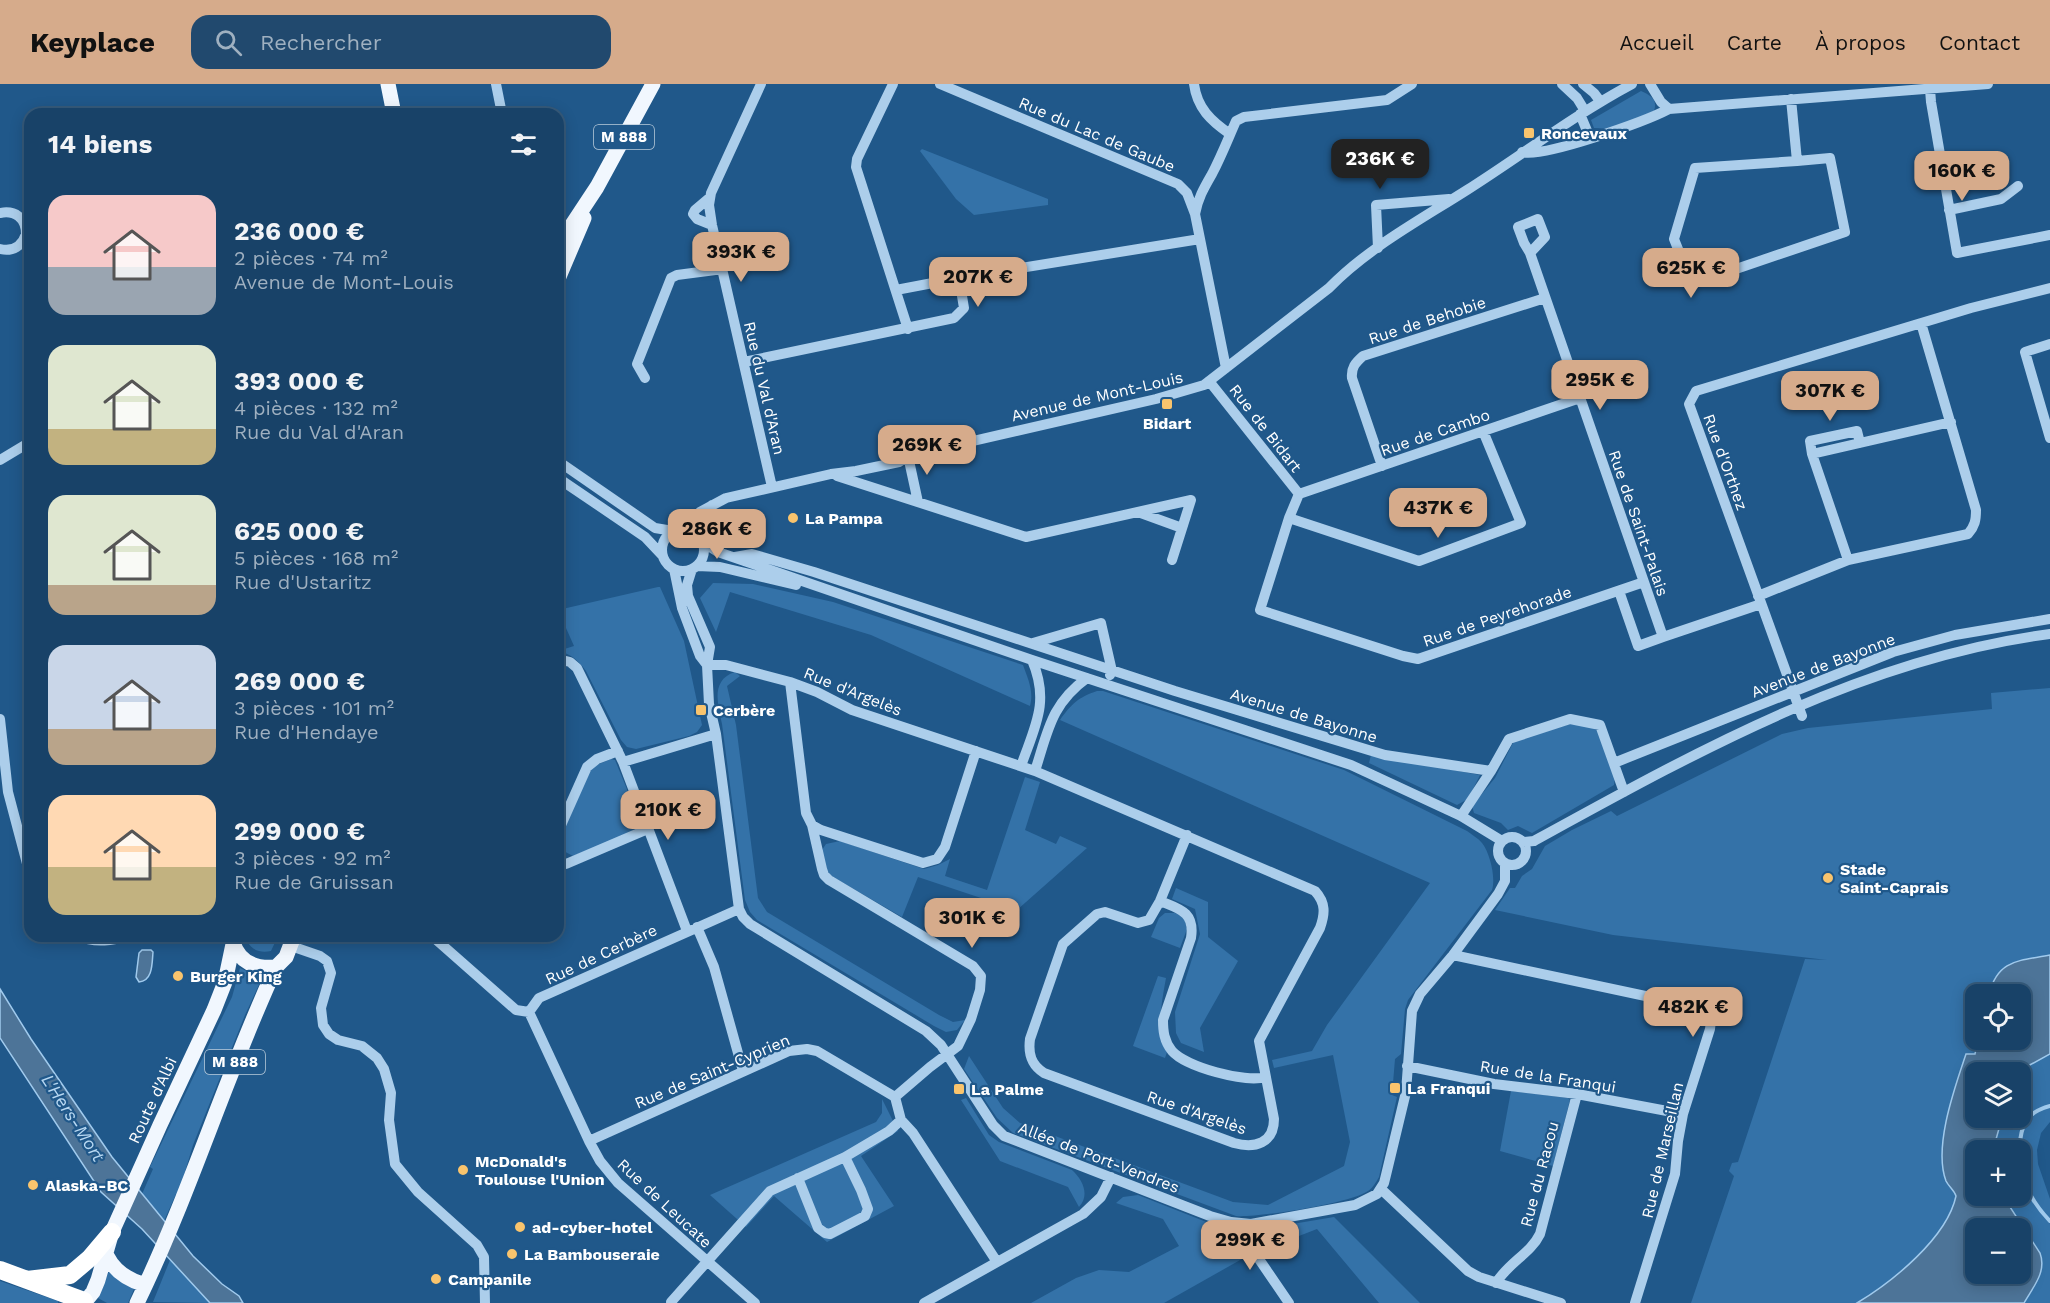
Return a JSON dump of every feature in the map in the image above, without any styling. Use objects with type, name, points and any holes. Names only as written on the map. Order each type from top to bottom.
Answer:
[{"type":"highway","points":[[27,1280],[70,1275],[90,1258],[112,1232]]},
{"type":"highway","points":[[0,1270],[86,1302]]},
{"type":"main road","points":[[388,84],[393,108]]},
{"type":"main road","name":"M 888","points":[[564,237],[597,187],[653,84]]},
{"type":"main road","name":"M 888","points":[[564,265],[597,187]]},
{"type":"main road","name":"Route d'Albi","points":[[86,1302],[93,1292],[107,1256],[112,1232],[214,1010],[225,982],[233,942]]},
{"type":"main road","points":[[234,942],[237,953],[248,963],[258,967],[276,967],[286,957],[292,942]]},
{"type":"main road","name":"M 888","points":[[137,1303],[182,1202],[258,1005],[276,967]]},
{"type":"main road","points":[[107,1256],[112,1266],[123,1275],[148,1279]]},
{"type":"street","points":[[496,84],[501,108]]},
{"type":"street","name":"Rue du Val d'Aran","points":[[760,84],[708,199],[772,488]]},
{"type":"street","points":[[893,84],[857,159],[856,167],[908,328]]},
{"type":"street","name":"Rue du Lac de Gaube","points":[[940,84],[1178,184],[1187,193],[1195,214],[1226,368]]},
{"type":"street","points":[[1194,84],[1200,104],[1206,114],[1230,134]]},
{"type":"street","points":[[1195,214],[1197,200],[1212,175],[1236,121],[1244,117],[1387,100],[1412,84]]},
{"type":"street","points":[[1562,84],[1576,98],[1594,137]]},
{"type":"street","points":[[1583,84],[1600,101]]},
{"type":"street","name":"Avenue de Mont-Louis","points":[[678,529],[700,512],[726,498],[831,474],[899,462],[908,456],[1156,399],[1204,385],[1329,288],[1346,270],[1582,112],[1632,84]]},
{"type":"street","points":[[1650,84],[1661,102],[1669,109]]},
{"type":"street","points":[[1522,152],[1529,154],[1543,152],[1652,118],[1669,109],[1988,84]]},
{"type":"street","points":[[1930,89],[1948,210],[1957,253],[2050,235]]},
{"type":"street","points":[[1791,99],[1797,161]]},
{"type":"street","points":[[1830,158],[1845,232],[1692,284],[1674,239],[1695,168],[1797,161],[1830,158]]},
{"type":"street","points":[[1948,210],[2001,199],[2018,186]]},
{"type":"street","name":"Rue du Val d'Aran","points":[[708,199],[703,201],[693,214],[697,219],[712,225]]},
{"type":"street","name":"Avenue de Mont-Louis","points":[[1378,248],[1376,205],[1453,199]]},
{"type":"street","points":[[0,213],[16,214],[23,220],[24,225]]},
{"type":"street","points":[[0,249],[12,249],[19,246],[24,237]]},
{"type":"street","points":[[896,290],[1200,239]]},
{"type":"street","name":"Rue de Saint-Palais","points":[[1530,253],[1663,637]]},
{"type":"street","points":[[645,378],[637,364],[671,278],[677,275],[723,269]]},
{"type":"street","points":[[744,362],[954,318],[964,308],[959,279]]},
{"type":"street","name":"Rue d'Orthez","points":[[1799,712],[1689,404],[1696,391],[1971,308],[2050,288]]},
{"type":"street","name":"Rue de Behobie","points":[[1382,466],[1352,378],[1352,370],[1356,362],[1363,356],[1545,298]]},
{"type":"street","points":[[1619,591],[1638,646],[1759,600],[1848,560],[1968,534],[1976,520],[1976,510],[1921,323]]},
{"type":"street","points":[[2050,344],[2025,352],[2050,438]]},
{"type":"street","name":"Rue de Bidart","points":[[1209,381],[1299,494]]},
{"type":"street","name":"Rue de Cambo","points":[[1299,494],[1580,398]]},
{"type":"street","points":[[1848,560],[1812,454],[1951,422]]},
{"type":"street","points":[[1288,518],[1419,561],[1521,523],[1484,431]]},
{"type":"street","points":[[0,460],[24,446]]},
{"type":"street","points":[[908,456],[918,502]]},
{"type":"street","points":[[564,465],[655,528],[693,531],[702,541]]},
{"type":"street","points":[[831,474],[1026,537],[1191,500],[1172,560]]},
{"type":"street","points":[[564,482],[645,537],[674,569],[680,571],[694,568]]},
{"type":"street","name":"Rue de Peyrehorade","points":[[1299,494],[1288,518],[1260,610],[1403,656],[1418,658],[1644,582]]},
{"type":"street","points":[[712,505],[703,523],[704,554],[694,568],[687,585],[688,596],[710,647],[707,665],[709,704],[716,734],[739,909]]},
{"type":"street","points":[[1138,512],[1182,528]]},
{"type":"street","points":[[662,555],[662,543],[678,529]]},
{"type":"street","name":"Avenue de Bayonne","points":[[702,541],[711,549],[803,584]]},
{"type":"street","name":"Avenue de Bayonne","points":[[735,557],[752,554],[814,572],[1112,670],[1385,755],[1491,771]]},
{"type":"street","name":"Avenue de Bayonne","points":[[694,568],[720,567],[803,584],[834,593],[1351,765],[1461,816],[1502,841]]},
{"type":"street","points":[[674,569],[682,608],[700,656],[707,665]]},
{"type":"street","points":[[803,584],[814,572]]},
{"type":"street","name":"Avenue de Bayonne","points":[[1614,763],[1893,652],[1964,634],[2050,619]]},
{"type":"street","points":[[1032,643],[1101,623],[1112,670],[1106,684]]},
{"type":"street","name":"Avenue de Bayonne","points":[[1523,842],[1534,841],[1714,744],[1799,712],[1903,666],[1994,643],[2050,634]]},
{"type":"street","points":[[564,660],[577,668],[621,756],[648,830],[692,929],[714,967],[743,1071]]},
{"type":"street","points":[[1021,766],[1041,708],[1040,684],[1032,660]]},
{"type":"street","name":"Rue d'Argelès","points":[[707,665],[726,665],[790,682],[817,692],[852,710],[1035,771],[1186,835],[1310,888],[1315,891],[1322,900],[1324,914],[1320,928],[1259,1041],[1274,1111],[1274,1126],[1265,1142],[1257,1145],[1244,1146],[1044,1073],[1034,1064],[1029,1053],[1030,1039],[1063,944],[1097,914],[1106,912],[1133,922],[1143,922],[1152,916],[1186,835]]},
{"type":"street","points":[[1035,771],[1053,714],[1068,693],[1087,678]]},
{"type":"street","points":[[790,682],[806,813],[812,825],[824,875],[979,971],[981,983],[971,1019],[958,1046],[930,1066],[896,1097],[901,1120],[913,1133],[997,1263]]},
{"type":"street","points":[[0,719],[8,792],[24,852]]},
{"type":"street","points":[[1461,816],[1509,739],[1570,719],[1600,725],[1624,792]]},
{"type":"street","points":[[564,818],[587,766],[597,759],[621,756],[716,734]]},
{"type":"street","points":[[812,825],[821,830],[923,862],[938,859],[945,847],[976,751]]},
{"type":"street","points":[[564,864],[648,830]]},
{"type":"street","points":[[1513,837],[1523,842],[1526,853],[1521,862],[1511,865],[1501,860],[1498,850],[1502,841],[1513,837]]},
{"type":"street","points":[[1505,864],[1505,881],[1498,894],[1453,955],[1420,994],[1412,1011],[1404,1098],[1381,1189],[1468,1271],[1479,1278],[1561,1303]]},
{"type":"street","points":[[1160,901],[1186,913],[1192,925],[1191,938],[1163,1020],[1163,1034],[1168,1046],[1178,1056],[1226,1076],[1251,1079],[1266,1077]]},
{"type":"street","name":"Rue de Cerbère","points":[[530,1012],[540,998],[739,909]]},
{"type":"street","name":"Allée de Port-Vendres","points":[[739,909],[750,924],[926,1031],[941,1045],[993,1125],[1004,1136],[1210,1216],[1244,1224],[1355,1205],[1370,1199],[1381,1189]]},
{"type":"street","points":[[294,942],[327,961],[331,973],[321,1008],[323,1025],[329,1034],[338,1040],[362,1046],[377,1058],[384,1069],[391,1093],[389,1120],[395,1164],[418,1192],[477,1245],[484,1257],[485,1303]]},
{"type":"street","points":[[439,942],[516,1010],[530,1012]]},
{"type":"street","name":"Rue de Marseillan","points":[[1453,955],[1704,1010],[1711,1018],[1710,1029],[1683,1114],[1675,1174],[1635,1303]]},
{"type":"street","name":"Rue de Leucate","points":[[530,1012],[600,1161],[618,1183],[755,1303]]},
{"type":"street","name":"Rue de Saint-Cyprien","points":[[589,1141],[789,1051],[807,1049],[823,1054],[896,1097]]},
{"type":"street","name":"Rue de la Franqui","points":[[1407,1066],[1494,1084],[1577,1094],[1683,1114]]},
{"type":"street","name":"Rue du Racou","points":[[1497,1283],[1511,1263],[1533,1245],[1539,1234],[1577,1094]]},
{"type":"street","points":[[671,1302],[770,1191],[845,1157],[889,1131],[901,1120]]},
{"type":"street","points":[[798,1178],[818,1228],[830,1234],[865,1216],[868,1209],[845,1157]]},
{"type":"street","points":[[924,1303],[1083,1214],[1101,1197],[1111,1177]]},
{"type":"street","points":[[1244,1224],[1250,1246],[1289,1303]]},
{"type":"shaded area","points":[[1641,91],[1654,100],[1654,111],[1611,129],[1594,128],[1591,120]]},
{"type":"shaded area","points":[[922,149],[1048,199],[1048,205],[974,215],[956,199],[920,151]]},
{"type":"shaded area","points":[[713,583],[753,584],[833,602],[1023,665],[1031,690],[1030,706],[871,635],[730,592],[716,632],[700,598]]},
{"type":"shaded area","points":[[660,587],[684,641],[702,725],[697,732],[636,749],[627,747],[621,740],[586,671],[577,661],[564,653],[564,649],[574,646],[564,624],[564,609]]},
{"type":"shaded area","points":[[735,672],[740,676],[727,686],[736,725],[758,898],[767,912],[939,1015],[953,1022],[965,1020],[957,1030],[946,1032],[934,1026],[757,920],[750,912],[745,900],[718,701],[722,681]]},
{"type":"shaded area","points":[[2050,688],[2050,1122],[2041,1133],[2037,1150],[2038,1164],[2050,1199],[2050,1303],[1691,1303],[1734,1176],[1729,1171],[1732,1163],[1738,1162],[1805,959],[1827,960],[1613,935],[1495,910],[1510,888],[1515,888],[1522,876],[1532,869],[1545,846],[1611,811],[1617,816],[1782,734],[1808,728],[1992,709],[1991,693]]},
{"type":"shaded area","points":[[1097,691],[1103,691],[1344,770],[1467,831],[1485,847],[1493,872],[1492,890],[1408,1000],[1405,1009],[1401,1054],[1395,1059],[1392,1095],[1397,1097],[1379,1177],[1368,1191],[1358,1196],[1304,1209],[1264,1215],[1236,1216],[1013,1133],[997,1118],[964,1069],[969,1056],[1003,1108],[1020,1123],[1233,1202],[1268,1205],[1344,1166],[1350,1142],[1333,1055],[1274,1068],[1272,1060],[1312,1051],[1327,1025],[1430,883],[1060,720],[1076,702]]},
{"type":"shaded area","points":[[1570,724],[1591,727],[1598,731],[1615,776],[1614,785],[1532,833],[1518,826],[1508,830],[1501,823],[1474,813],[1472,806],[1495,778],[1514,741]]},
{"type":"shaded area","points":[[1371,755],[1480,775],[1468,799],[1457,805],[1369,763]]},
{"type":"shaded area","points":[[611,759],[615,760],[640,821],[636,831],[573,856],[564,851],[564,829],[592,767]]},
{"type":"shaded area","points":[[1025,777],[1040,782],[1025,830],[1056,844],[1060,836],[1087,848],[1017,910],[918,877],[902,917],[833,877],[826,870],[822,850],[826,844],[840,841],[924,869],[950,859],[945,876],[987,890]]},
{"type":"shaded area","points":[[1176,888],[1208,902],[1208,937],[1238,961],[1200,1028],[1204,1052],[1181,1043],[1176,1033],[1175,1012],[1200,934],[1195,909],[1172,899]]},
{"type":"shaded area","points":[[1165,913],[1175,913],[1184,917],[1187,929],[1180,948],[1151,937],[1159,918]]},
{"type":"shaded area","points":[[248,942],[275,942],[271,951],[264,952],[251,947]]},
{"type":"shaded area","points":[[240,968],[263,976],[193,1145],[178,1195],[176,1194],[164,1221],[142,1194],[153,1169],[150,1167],[232,997]]},
{"type":"shaded area","points":[[1158,976],[1166,978],[1161,1015],[1162,1033],[1167,1052],[1165,1058],[1133,1046]]},
{"type":"shaded area","points":[[1511,1091],[1570,1100],[1553,1166],[1500,1151]]},
{"type":"shaded area","points":[[966,1098],[989,1135],[999,1142],[1072,1170],[1079,1178],[1085,1193],[1079,1207],[1068,1187],[1000,1161],[961,1100]]},
{"type":"shaded area","points":[[882,1099],[898,1131],[861,1156],[894,1206],[827,1242],[774,1196],[746,1227],[710,1195],[876,1122],[882,1113]]},
{"type":"shaded area","points":[[1138,1195],[1233,1231],[1249,1255],[1164,1303],[1031,1303],[1076,1278],[1099,1270],[1129,1272],[1179,1246],[1163,1219],[1116,1203],[1123,1197]]},
{"type":"shaded area","points":[[1334,1217],[1420,1303],[1379,1303],[1317,1229],[1263,1250],[1256,1240],[1262,1229]]},
{"type":"shaded area","points":[[170,1260],[210,1303],[153,1302]]},
{"type":"shaded area","points":[[109,1271],[122,1283],[134,1289],[128,1303],[107,1303],[98,1298]]},
{"type":"shaded area","points":[[0,1281],[58,1301],[58,1303],[0,1303]]},
{"type":"water","points":[[142,950],[153,952],[151,971],[144,981],[139,982],[136,977],[139,953]]},
{"type":"water","points":[[2050,955],[2050,1054],[2031,1064],[2031,1062],[1965,1062],[1965,1128],[1999,1128],[1996,1140],[1965,1140],[1965,1206],[2009,1206],[2017,1218],[1965,1218],[1965,1284],[2031,1284],[2031,1239],[2042,1260],[2042,1267],[2035,1285],[2024,1303],[1857,1303],[1886,1283],[1916,1257],[1930,1243],[1951,1212],[1956,1196],[1946,1181],[1942,1151],[1951,1100],[1966,1054],[1975,1054],[1976,1050],[2031,1050],[2031,984],[1993,984],[2004,968],[2019,961]]},
{"type":"water","name":"L'Hers-Mort","points":[[0,989],[31,1039],[112,1157],[193,1256],[222,1284],[239,1296],[243,1303],[210,1303],[142,1229],[101,1192],[0,1038]]},
{"type":"waterway","points":[[2020,1140],[2023,1127],[2029,1117],[2034,1112],[2050,1106]]},
{"type":"waterway","points":[[2031,1196],[2050,1221]]},
{"type":"place","name":"Roncevaux","points":[[1529,133]]},
{"type":"place","name":"Bidart","points":[[1167,404]]},
{"type":"place","name":"La Pampa","points":[[793,518]]},
{"type":"place","name":"Cerbère","points":[[701,710]]},
{"type":"place","name":"Stade Saint-Caprais","points":[[1828,878]]},
{"type":"place","name":"Burger King","points":[[178,976]]},
{"type":"place","name":"La Franqui","points":[[1395,1088]]},
{"type":"place","name":"La Palme","points":[[959,1089]]},
{"type":"place","name":"McDonald's Toulouse l'Union","points":[[463,1170]]},
{"type":"place","name":"Alaska-BC","points":[[33,1185]]},
{"type":"place","name":"ad-cyber-hotel","points":[[520,1227]]},
{"type":"place","name":"La Bambouseraie","points":[[512,1254]]},
{"type":"place","name":"Campanile","points":[[436,1279]]}]
